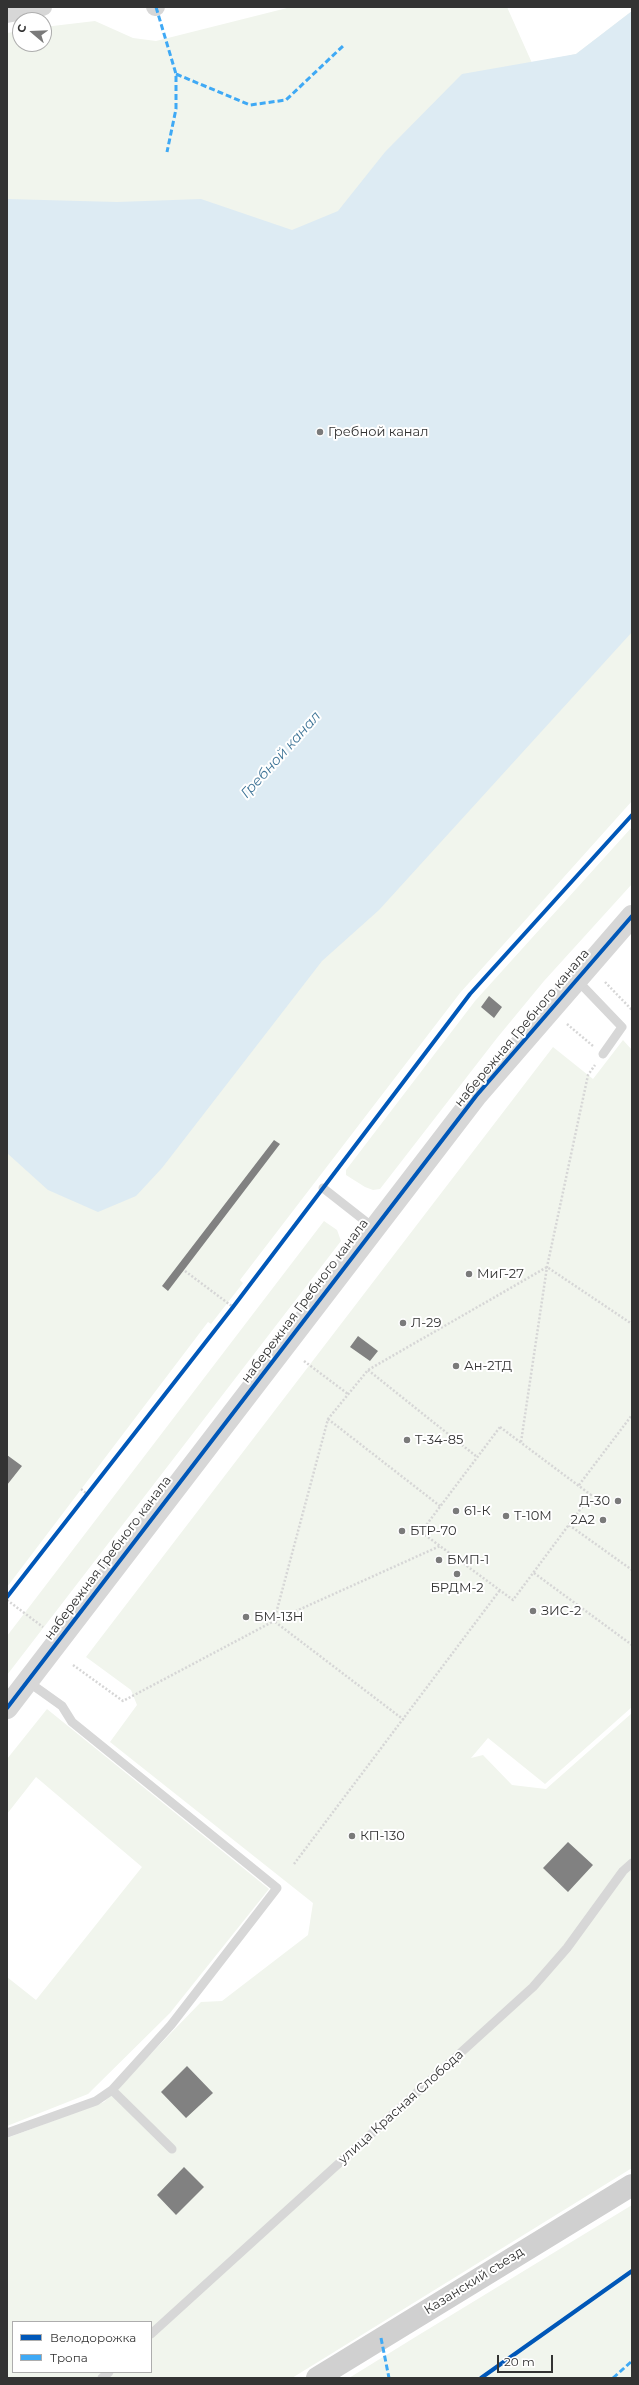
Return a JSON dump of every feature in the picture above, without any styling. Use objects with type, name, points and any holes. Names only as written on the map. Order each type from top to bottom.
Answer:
[{"type":"main road","name":"Казанский съезд","points":[[317,2378],[632,2185]]},
{"type":"street","points":[[7,14],[43,7]]},
{"type":"street","name":"набережная Гребного канала","points":[[7,1708],[476,1096],[575,979],[632,916]]},
{"type":"lane","points":[[575,979],[622,1027],[603,1054]]},
{"type":"lane","points":[[323,1188],[374,1228]]},
{"type":"lane","points":[[7,2133],[96,2101],[112,2090],[171,2025],[276,1888],[72,1722],[62,1706],[27,1681]]},
{"type":"lane","name":"улица Красная Слобода","points":[[152,2333],[533,1987],[566,1948],[623,1871],[632,1863]]},
{"type":"lane","points":[[112,2090],[172,2149]]},
{"type":"path","points":[[605,982],[632,1010]]},
{"type":"path","points":[[521,1442],[547,1267],[588,1075],[603,1054],[567,1024]]},
{"type":"path","points":[[547,1267],[632,1324]]},
{"type":"path","points":[[274,1621],[328,1419],[368,1370],[547,1267]]},
{"type":"path","points":[[185,1271],[233,1307]]},
{"type":"path","points":[[228,1313],[238,1301]]},
{"type":"path","points":[[304,1361],[348,1394]]},
{"type":"path","points":[[368,1370],[477,1457]]},
{"type":"path","points":[[578,1485],[632,1415]]},
{"type":"path","points":[[328,1419],[440,1506]]},
{"type":"path","points":[[500,1427],[591,1495],[513,1600],[421,1532],[477,1457],[500,1427]]},
{"type":"path","points":[[82,1500],[91,1487]]},
{"type":"path","points":[[81,1489],[87,1494]]},
{"type":"path","points":[[569,1525],[632,1570]]},
{"type":"path","points":[[73,1665],[123,1701],[274,1621],[440,1546]]},
{"type":"path","points":[[534,1573],[632,1645]]},
{"type":"path","points":[[294,1864],[404,1720],[500,1590]]},
{"type":"path","points":[[7,1600],[44,1627]]},
{"type":"path","points":[[274,1621],[404,1720]]},
{"type":"shaded area","name":"Гребной канал","points":[[291,7],[507,7],[532,63],[576,54],[632,11],[632,801],[460,993],[240,1280],[243,1283],[211,1324],[208,1322],[7,1587],[7,33],[12,32],[12,52],[52,52],[52,26],[95,21],[133,38],[156,41]]},
{"type":"shaded area","points":[[632,827],[632,884],[544,981],[497,1038],[380,1189],[373,1190],[365,1187],[346,1175],[346,1170],[475,1001]]},
{"type":"shaded area","points":[[623,1040],[632,1050],[632,1707],[545,1784],[488,1738],[471,1758],[483,1755],[512,1785],[546,1789],[632,1713],[632,2168],[292,2378],[7,2378],[7,2138],[104,2102],[201,2002],[222,2001],[308,1935],[313,1903],[110,1742],[137,1705],[131,1690],[86,1657],[553,1047],[593,1079]]},
{"type":"shaded area","points":[[324,1221],[337,1230],[341,1241],[7,1675],[7,1636]]},
{"type":"shaded area","points":[[47,1709],[269,1889],[170,2013],[88,2094],[7,2126],[7,1977],[36,2000],[142,1867],[36,1777],[7,1814],[7,1759]]},
{"type":"shaded area","points":[[632,2205],[632,2378],[349,2378],[417,2336]]},
{"type":"water","name":"Гребной канал","points":[[632,11],[632,632],[379,910],[322,961],[162,1168],[136,1196],[98,1212],[48,1190],[7,1153],[7,199],[117,202],[201,199],[292,230],[338,211],[385,152],[462,74],[576,54]]},
{"type":"building","points":[[489,996],[502,1007],[494,1018],[481,1007]]},
{"type":"building","points":[[274,1140],[280,1144],[168,1291],[162,1286]]},
{"type":"building","points":[[358,1336],[378,1351],[370,1361],[350,1347]]},
{"type":"building","points":[[7,1455],[22,1466],[7,1485]]},
{"type":"building","points":[[568,1842],[593,1865],[568,1892],[543,1868]]},
{"type":"building","points":[[187,2066],[213,2093],[186,2118],[161,2092]]},
{"type":"building","points":[[184,2167],[204,2187],[176,2215],[157,2195]]},
{"type":"marked path","points":[[156,7],[176,74],[176,109],[167,152]]},
{"type":"marked path","points":[[176,74],[250,105],[286,100],[343,46]]},
{"type":"marked path","points":[[381,2338],[389,2378]]},
{"type":"marked path","points":[[613,2378],[632,2361]]},
{"type":"cycle path","points":[[7,1597],[233,1307],[470,994],[632,815]]},
{"type":"cycle path","points":[[7,1708],[476,1096],[632,916]]},
{"type":"cycle path","points":[[481,2378],[632,2271]]},
{"type":"place","name":"Гребной канал","points":[[320,432]]},
{"type":"place","name":"МиГ-27","points":[[469,1274]]},
{"type":"place","name":"Л-29","points":[[403,1323]]},
{"type":"place","name":"Ан-2ТД","points":[[456,1366]]},
{"type":"place","name":"T-34-85","points":[[407,1440]]},
{"type":"place","name":"Д-30","points":[[618,1501]]},
{"type":"place","name":"61-К","points":[[456,1511]]},
{"type":"place","name":"Т-10М","points":[[506,1516]]},
{"type":"place","name":"2А2","points":[[603,1520]]},
{"type":"place","name":"БТР-70","points":[[402,1531]]},
{"type":"place","name":"БМП-1","points":[[439,1560]]},
{"type":"place","name":"БРДМ-2","points":[[457,1574]]},
{"type":"place","name":"ЗИС-2","points":[[533,1611]]},
{"type":"place","name":"БМ-13Н","points":[[246,1617]]},
{"type":"place","name":"КП-130","points":[[352,1836]]}]
